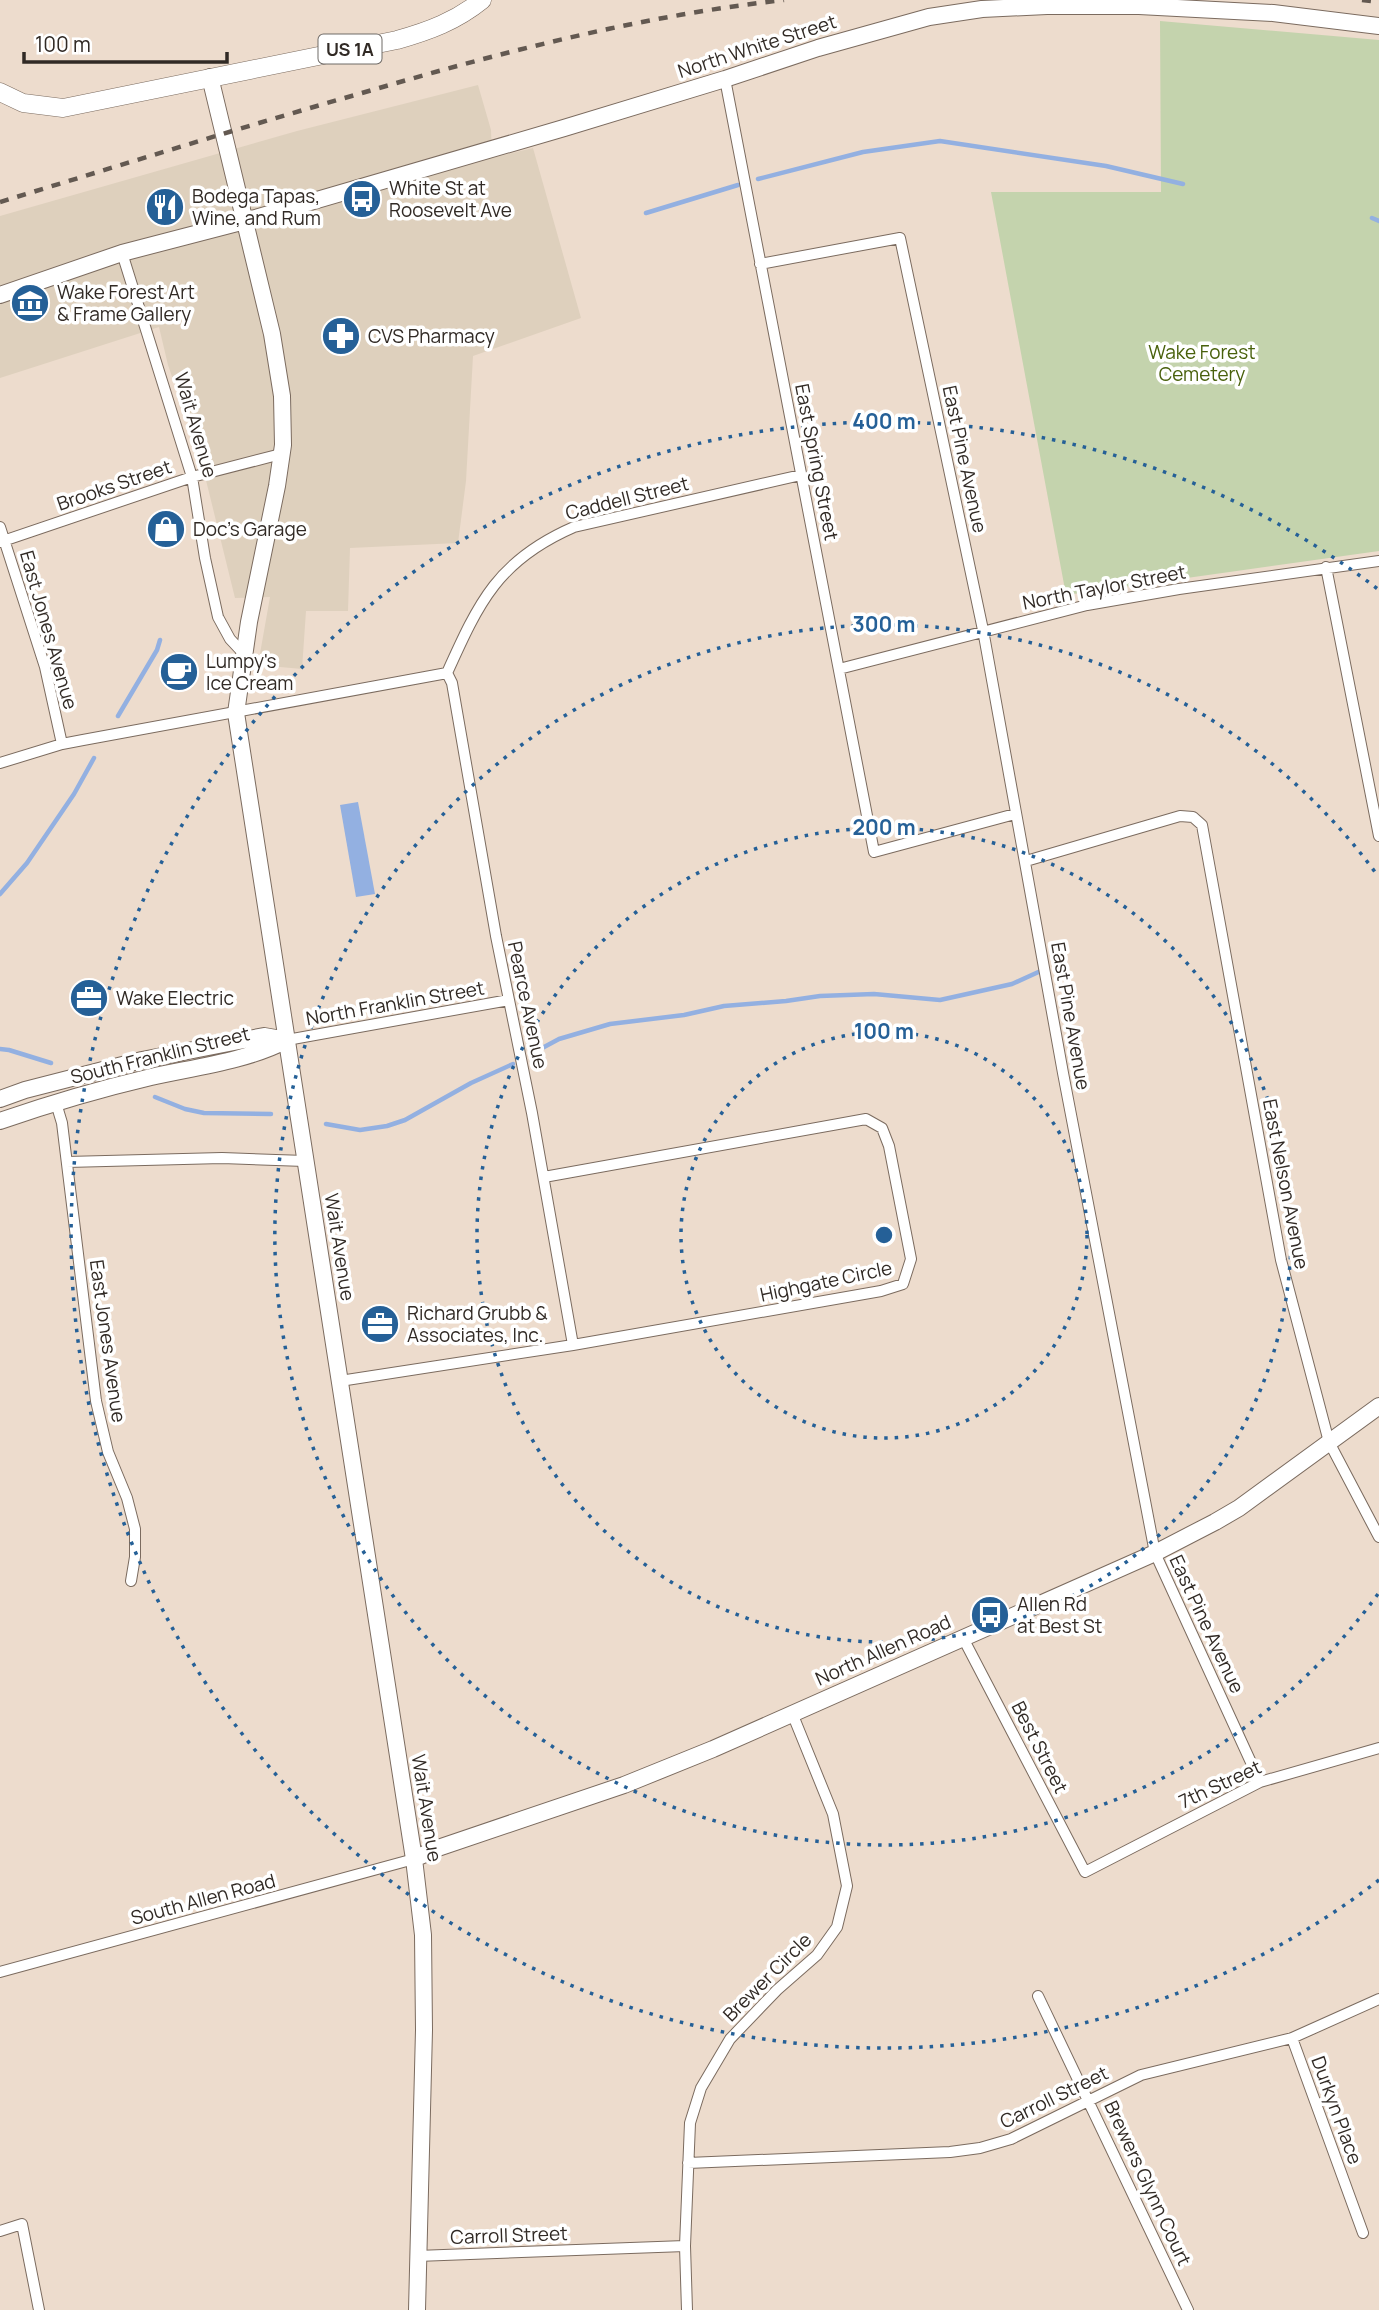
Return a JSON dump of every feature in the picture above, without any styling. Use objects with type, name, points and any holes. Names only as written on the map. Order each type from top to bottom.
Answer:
[{"type":"main road","name":"US 1A","points":[[0,92],[23,103],[63,108],[426,32],[454,20],[482,0]]},
{"type":"main road","name":"North White Street","points":[[0,295],[122,253],[245,221],[912,21],[982,9],[1047,6],[1213,9],[1273,13],[1379,26]]},
{"type":"main road","points":[[210,77],[278,363],[282,396],[281,454],[277,486],[244,654]]},
{"type":"main road","name":"Wait Avenue","points":[[244,654],[236,713],[414,1859],[423,1935],[424,2030],[417,2310]]},
{"type":"main road","name":"South Franklin Street","points":[[0,1099],[142,1060],[264,1036],[287,1040]]},
{"type":"main road","name":"South Franklin Street","points":[[0,1121],[145,1079],[266,1051],[287,1040]]},
{"type":"main road","name":"North Allen Road","points":[[414,1859],[438,1848],[624,1786],[1154,1553],[1239,1508],[1379,1406]]},
{"type":"street","name":"East Spring Street","points":[[725,79],[874,852],[1015,814]]},
{"type":"street","name":"East Pine Avenue","points":[[760,264],[900,239],[984,630],[1060,1060],[1154,1553],[1260,1782]]},
{"type":"street","name":"Wait Avenue","points":[[122,253],[192,477],[218,617],[230,639],[244,654]]},
{"type":"street","name":"Brooks Street","points":[[2,542],[192,477],[281,454]]},
{"type":"street","name":"Caddell Street","points":[[447,673],[470,620],[490,589],[509,567],[551,537],[574,527],[801,475]]},
{"type":"street","name":"East Jones Avenue","points":[[0,527],[2,542],[46,667],[62,744]]},
{"type":"street","name":"North Taylor Street","points":[[839,669],[1087,605],[1379,561]]},
{"type":"street","points":[[1326,567],[1379,836]]},
{"type":"street","points":[[0,764],[62,744],[447,673]]},
{"type":"street","name":"Pearce Avenue","points":[[447,673],[452,683],[496,936],[544,1177],[573,1345]]},
{"type":"street","name":"East Nelson Avenue","points":[[1026,862],[1180,817],[1193,817],[1202,825],[1281,1260],[1329,1442],[1379,1537]]},
{"type":"street","name":"North Franklin Street","points":[[287,1040],[509,1000]]},
{"type":"street","name":"East Jones Avenue","points":[[56,1103],[62,1123],[96,1401],[108,1452],[127,1498],[135,1529],[135,1557],[131,1581]]},
{"type":"street","name":"Highgate Circle","points":[[340,1381],[573,1345],[881,1292],[904,1284],[911,1259],[889,1146],[882,1128],[866,1119],[544,1177]]},
{"type":"street","points":[[67,1162],[222,1158],[304,1161]]},
{"type":"street","name":"Best Street","points":[[963,1638],[1084,1872]]},
{"type":"street","name":"Brewer Circle","points":[[687,2310],[685,2246],[690,2123],[701,2088],[738,2031],[776,1990],[817,1955],[837,1927],[847,1886],[833,1814],[792,1713]]},
{"type":"street","name":"7th Street","points":[[1084,1872],[1260,1782],[1379,1748]]},
{"type":"street","name":"South Allen Road","points":[[0,1972],[414,1859]]},
{"type":"street","name":"Brewers Glynn Court","points":[[1038,1996],[1090,2099],[1188,2310]]},
{"type":"street","name":"Carroll Street","points":[[688,2163],[950,2152],[980,2148],[1011,2139],[1141,2075],[1292,2038],[1379,1999]]},
{"type":"street","name":"Durkyn Place","points":[[1292,2038],[1363,2233]]},
{"type":"street","points":[[0,2231],[22,2224],[39,2310]]},
{"type":"street","name":"Carroll Street","points":[[417,2256],[685,2246]]},
{"type":"shaded area","points":[[478,85],[491,130],[492,158],[533,148],[581,318],[473,356],[466,481],[458,543],[350,548],[348,611],[306,611],[302,669],[258,665],[270,597],[235,598],[202,464],[168,365],[159,327],[0,378],[0,216],[297,131]]},
{"type":"green space","name":"Wake Forest Cemetery","points":[[1160,21],[1379,40],[1379,551],[1066,595],[991,192],[1161,192]]},
{"type":"water","points":[[358,802],[375,894],[356,897],[340,805]]},
{"type":"waterway","points":[[758,179],[863,152],[940,141],[1106,166],[1183,184]]},
{"type":"waterway","points":[[646,213],[738,185]]},
{"type":"waterway","points":[[1372,218],[1379,221]]},
{"type":"waterway","points":[[118,716],[157,650],[160,640]]},
{"type":"waterway","points":[[0,894],[27,863],[74,794],[94,758]]},
{"type":"waterway","points":[[533,1053],[559,1039],[610,1024],[684,1015],[724,1006],[820,996],[874,994],[940,1000],[1012,984],[1045,969]]},
{"type":"waterway","points":[[0,1049],[51,1063]]},
{"type":"waterway","points":[[326,1124],[360,1130],[387,1126],[405,1120],[471,1083],[513,1064]]},
{"type":"waterway","points":[[155,1097],[204,1113],[271,1114]]},
{"type":"railway","points":[[0,202],[310,108],[514,51],[621,26],[784,0]]},
{"type":"railway","points":[[1362,0],[1379,2]]},
{"type":"place","name":"White St at Roosevelt Ave","points":[[362,199]]},
{"type":"place","name":"Bodega Tapas, Wine, and Rum","points":[[165,207]]},
{"type":"place","name":"Wake Forest Art & Frame Gallery","points":[[30,303]]},
{"type":"place","name":"CVS Pharmacy","points":[[341,336]]},
{"type":"place","name":"Doc's Garage","points":[[166,529]]},
{"type":"place","name":"Lumpy's Ice Cream","points":[[179,672]]},
{"type":"place","name":"Wake Electric","points":[[89,998]]},
{"type":"place","name":"Richard Grubb & Associates, Inc.","points":[[380,1324]]},
{"type":"place","name":"Allen Rd at Best St","points":[[990,1615]]}]
